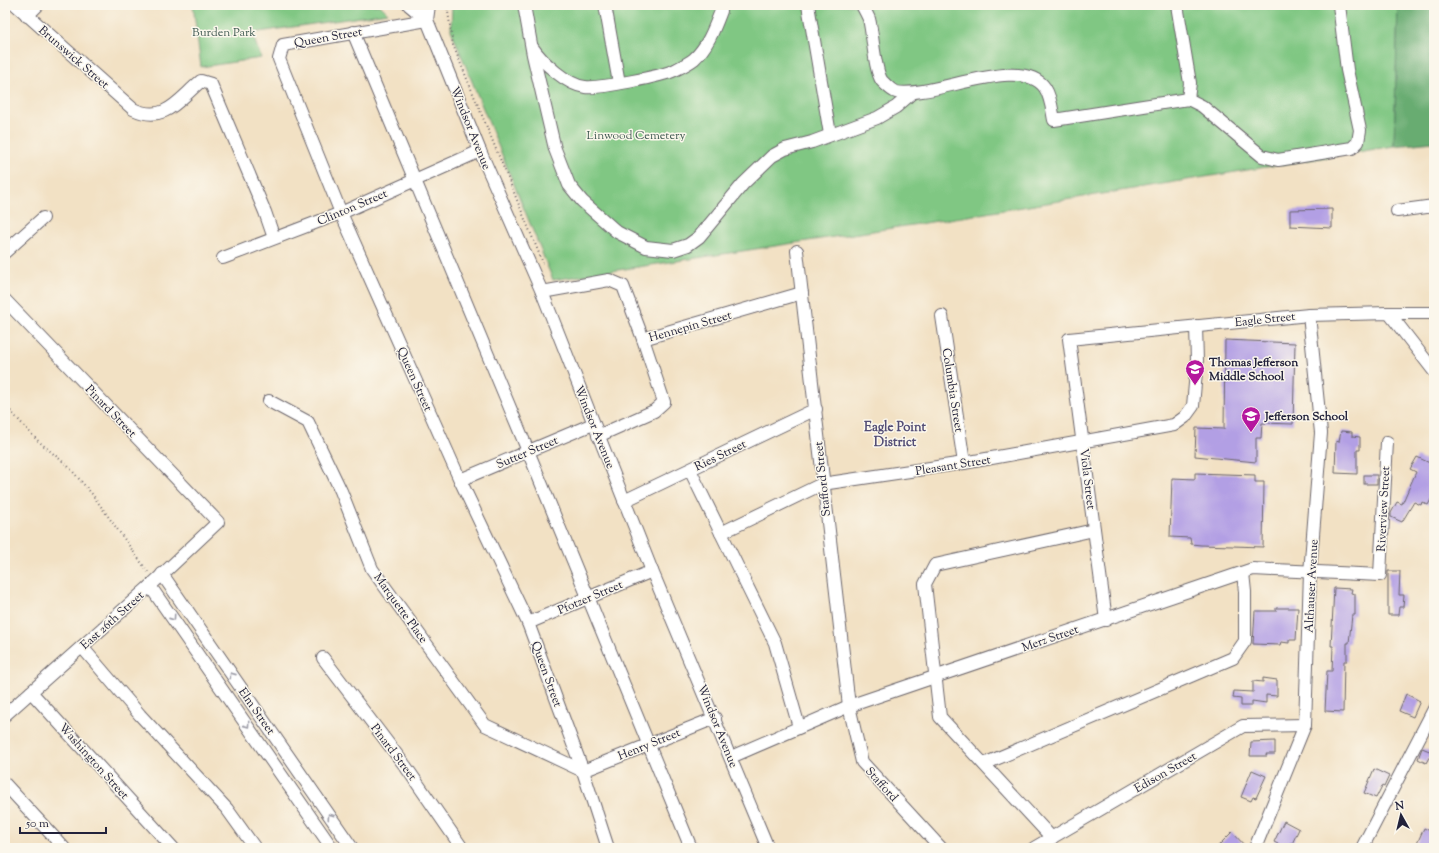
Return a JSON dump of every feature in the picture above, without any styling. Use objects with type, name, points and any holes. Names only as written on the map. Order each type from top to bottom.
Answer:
[{"type":"street","name":"Brunswick Street","points":[[16,5],[133,109],[145,114],[168,112],[201,81],[211,84],[274,238]]},
{"type":"street","points":[[27,16],[38,5]]},
{"type":"street","points":[[409,5],[427,20]]},
{"type":"street","name":"Windsor Avenue","points":[[429,5],[427,20],[480,151],[542,292],[652,571],[715,718],[768,848]]},
{"type":"street","points":[[524,5],[530,44],[555,149],[569,185],[582,201],[616,232],[646,247],[673,250],[688,245],[699,237],[743,184],[772,156],[785,149],[812,142],[830,134],[877,118],[896,107],[912,93]]},
{"type":"street","points":[[605,5],[620,83]]},
{"type":"street","points":[[808,5],[830,134]]},
{"type":"street","points":[[862,5],[868,17],[881,80],[894,92],[912,93],[1003,75],[1019,74],[1035,79],[1045,88],[1054,120],[1188,99],[1202,106],[1262,156],[1278,160],[1352,148],[1358,142],[1360,130],[1347,70],[1339,5]]},
{"type":"street","points":[[1178,5],[1190,83],[1188,99]]},
{"type":"street","points":[[530,44],[544,62],[560,75],[584,87],[600,87],[675,70],[693,59],[704,48],[723,6]]},
{"type":"street","name":"Queen Street","points":[[427,20],[283,45],[278,59],[341,213],[460,480],[528,623],[583,771],[608,848]]},
{"type":"street","points":[[353,32],[528,451],[587,598],[691,848]]},
{"type":"street","name":"Clinton Street","points":[[223,258],[341,213],[480,151]]},
{"type":"street","points":[[1397,212],[1434,206]]},
{"type":"street","points":[[5,252],[43,218]]},
{"type":"street","name":"Stafford Street","points":[[797,251],[816,409],[822,484],[849,706]]},
{"type":"street","name":"Hennepin Street","points":[[542,292],[610,280],[623,286],[643,339],[802,293]]},
{"type":"street","name":"Pinard Street","points":[[5,300],[218,522]]},
{"type":"street","name":"Eagle Street","points":[[1069,339],[1309,315],[1434,312]]},
{"type":"street","points":[[1389,313],[1434,371]]},
{"type":"street","name":"Althauser Avenue","points":[[1255,848],[1305,725],[1310,573],[1321,433],[1309,315]]},
{"type":"street","name":"Columbia Street","points":[[942,316],[964,463]]},
{"type":"street","name":"Pleasant Street","points":[[721,533],[822,484],[964,463],[1083,443],[1174,425],[1185,417],[1193,406],[1197,361],[1196,326]]},
{"type":"street","points":[[598,436],[654,412],[664,402],[643,339]]},
{"type":"street","name":"Viola Street","points":[[1069,339],[1106,620]]},
{"type":"street","name":"Marquette Place","points":[[269,401],[308,422],[341,491],[372,569],[485,725],[583,771]]},
{"type":"street","name":"Ries Street","points":[[624,501],[816,409]]},
{"type":"street","name":"Sutter Street","points":[[460,480],[593,424]]},
{"type":"street","name":"Riverview Street","points":[[1380,576],[1387,442]]},
{"type":"street","points":[[690,470],[775,643],[799,728]]},
{"type":"street","name":"East 26th Street","points":[[7,708],[31,692],[150,586],[218,522]]},
{"type":"street","points":[[1052,838],[940,717],[925,584],[935,565],[1094,530]]},
{"type":"street","name":"Merz Street","points":[[731,757],[849,706],[1253,569],[1380,576]]},
{"type":"street","name":"Pfotzer Street","points":[[528,623],[652,571]]},
{"type":"street","points":[[984,764],[1233,658],[1245,641],[1245,592],[1242,573]]},
{"type":"street","name":"Elm Street","points":[[162,574],[352,848]]},
{"type":"street","name":"Elm Street","points":[[150,586],[332,848]]},
{"type":"street","points":[[82,647],[140,714],[227,809],[255,848]]},
{"type":"street","name":"Pinard Street","points":[[323,658],[406,767],[462,848]]},
{"type":"street","name":"Washington Street","points":[[31,692],[173,848]]},
{"type":"street","name":"Stafford","points":[[849,706],[862,762],[940,848]]},
{"type":"street","points":[[1362,848],[1434,708]]},
{"type":"street","name":"Henry Street","points":[[583,771],[715,718]]},
{"type":"street","name":"Edison Street","points":[[1034,848],[1243,726],[1305,725]]},
{"type":"street","points":[[5,784],[64,848]]},
{"type":"path","points":[[447,5],[453,45],[544,265]]},
{"type":"green space","name":"Burden Park","points":[[193,5],[380,5],[388,13],[252,33],[261,58],[201,67]]},
{"type":"green space","name":"Linwood Cemetery","points":[[452,5],[1398,5],[1394,146],[925,223],[553,280],[451,30]]},
{"type":"green space","points":[[1398,5],[1434,5],[1434,142],[1394,146]]},
{"type":"building","points":[[1332,209],[1332,228],[1290,226],[1290,210]]},
{"type":"building","points":[[1225,340],[1295,343],[1293,424],[1262,423],[1261,438],[1256,438],[1256,462],[1195,456],[1196,428],[1224,429]]},
{"type":"building","points":[[1341,431],[1352,432],[1352,436],[1360,437],[1360,450],[1357,450],[1357,474],[1335,473],[1336,441],[1339,442]]},
{"type":"building","points":[[1417,457],[1434,465],[1434,494],[1428,505],[1422,502],[1421,505],[1414,502],[1402,522],[1391,517],[1391,513],[1397,502],[1402,504],[1416,472],[1410,469]]},
{"type":"building","points":[[1195,473],[1255,475],[1255,482],[1264,482],[1263,547],[1191,544],[1190,538],[1170,537],[1172,478],[1195,479]]},
{"type":"building","points":[[1364,475],[1377,475],[1377,484],[1364,484]]},
{"type":"building","points":[[1388,571],[1400,571],[1399,595],[1404,595],[1403,607],[1399,607],[1398,615],[1388,615]]},
{"type":"building","points":[[1334,588],[1352,589],[1351,593],[1355,594],[1355,615],[1352,615],[1349,643],[1347,643],[1347,661],[1344,661],[1343,712],[1325,711],[1327,671],[1332,671],[1333,646],[1331,646]]},
{"type":"building","points":[[1276,608],[1298,608],[1296,640],[1289,640],[1289,643],[1281,642],[1280,645],[1253,644],[1255,611],[1276,611]]},
{"type":"building","points":[[1263,678],[1277,680],[1277,696],[1266,695],[1266,703],[1252,701],[1252,706],[1241,706],[1241,699],[1233,698],[1234,691],[1253,692],[1253,681],[1263,682]]},
{"type":"building","points":[[1406,694],[1420,701],[1413,717],[1399,711]]},
{"type":"building","points":[[1275,741],[1275,754],[1266,754],[1267,756],[1250,756],[1251,742]]},
{"type":"building","points":[[1422,748],[1432,752],[1426,763],[1418,759]]},
{"type":"building","points":[[1374,769],[1389,776],[1384,787],[1382,786],[1376,798],[1364,793]]},
{"type":"building","points":[[1252,770],[1266,776],[1256,798],[1253,797],[1251,801],[1241,797]]},
{"type":"building","points":[[1284,821],[1299,829],[1290,848],[1286,848],[1274,842]]},
{"type":"building","points":[[1424,828],[1434,833],[1434,848],[1415,848]]},
{"type":"building","points":[[1232,832],[1247,848],[1216,848]]},
{"type":"place","name":"Thomas Jefferson Middle School","points":[[1195,386]]},
{"type":"place","name":"Jefferson School","points":[[1251,433]]},
{"type":"district","name":"Eagle Point District","points":[[895,434]]}]
